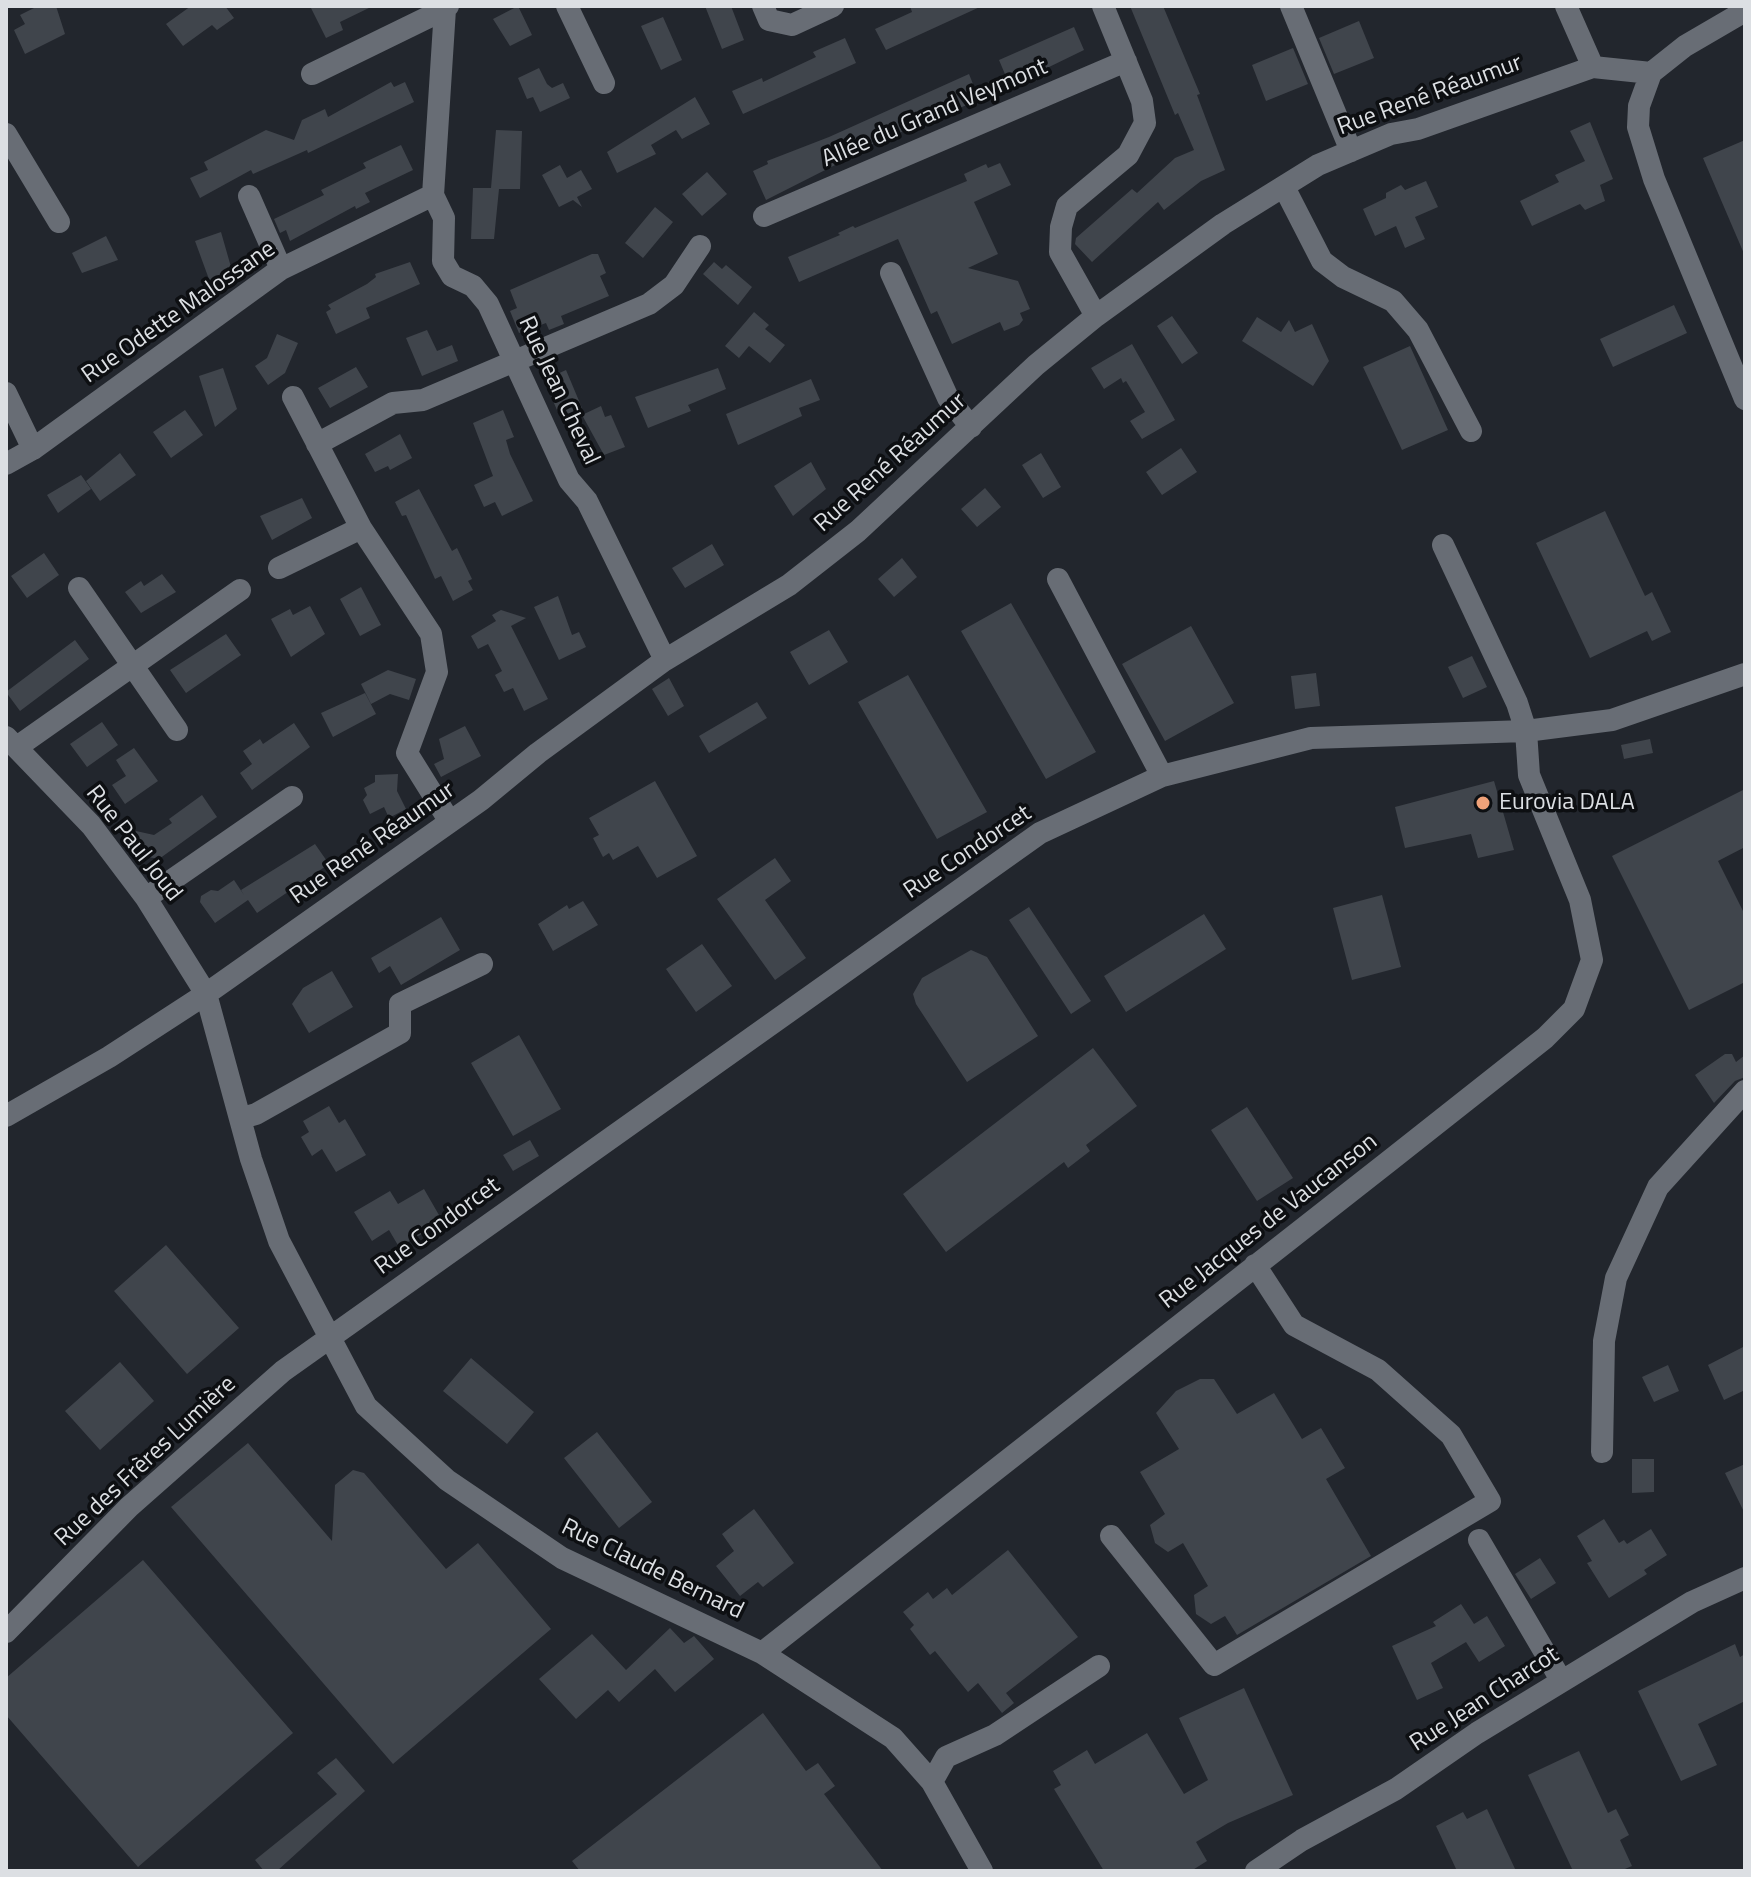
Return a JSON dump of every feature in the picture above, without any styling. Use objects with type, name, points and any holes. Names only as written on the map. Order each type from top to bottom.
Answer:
[{"type":"street","points":[[567,6],[604,83]]},
{"type":"street","points":[[763,6],[769,20],[792,25],[833,6]]},
{"type":"street","points":[[1096,316],[1060,252],[1061,227],[1067,206],[1128,155],[1145,123],[1142,101],[1103,6]]},
{"type":"street","points":[[1291,6],[1351,151]]},
{"type":"street","points":[[1566,6],[1593,67]]},
{"type":"street","points":[[312,74],[447,7]]},
{"type":"street","points":[[433,195],[447,7]]},
{"type":"street","points":[[1745,11],[1685,46],[1651,73],[1639,106],[1642,146],[1745,399]]},
{"type":"street","name":"Allée du Grand Veymont","points":[[764,216],[1126,61]]},
{"type":"street","name":"Rue René Réaumur","points":[[6,1116],[109,1057],[206,994],[450,822],[665,660],[789,585],[858,531],[1036,365],[1096,316],[1223,224],[1318,165],[1391,134],[1418,129],[1593,67],[1651,73]]},
{"type":"street","points":[[6,134],[59,222]]},
{"type":"street","points":[[1284,187],[1322,261],[1343,277],[1393,301],[1418,330],[1471,431]]},
{"type":"street","name":"Rue Odette Malossane","points":[[6,464],[33,449],[281,269],[433,195]]},
{"type":"street","name":"Rue Jean Cheval","points":[[433,195],[444,218],[443,261],[452,276],[473,286],[488,304],[569,480],[587,501],[665,660]]},
{"type":"street","points":[[249,196],[281,269]]},
{"type":"street","points":[[317,444],[393,403],[423,400],[649,304],[674,285],[700,246]]},
{"type":"street","points":[[891,273],[948,398],[971,427]]},
{"type":"street","points":[[6,393],[33,449]]},
{"type":"street","points":[[293,397],[361,528],[431,634],[437,672],[407,753],[450,822]]},
{"type":"street","points":[[279,568],[361,528]]},
{"type":"street","name":"Rue Jacques de Vaucanson","points":[[762,1653],[1545,1038],[1574,1009],[1592,960],[1591,940],[1580,900],[1529,775],[1526,731],[1517,703],[1443,545]]},
{"type":"street","points":[[1058,579],[1162,776]]},
{"type":"street","points":[[79,588],[177,730]]},
{"type":"street","points":[[12,742],[133,667],[240,590]]},
{"type":"street","name":"Rue Condorcet","points":[[328,1338],[1040,833],[1162,776],[1311,738],[1526,731],[1612,720],[1745,674]]},
{"type":"street","name":"Rue Paul Joud","points":[[12,742],[91,825],[146,898],[206,994]]},
{"type":"street","points":[[146,898],[292,797]]},
{"type":"street","points":[[242,1118],[256,1114],[400,1033],[400,1004],[482,964]]},
{"type":"street","name":"Rue Claude Bernard","points":[[206,994],[251,1159],[279,1241],[366,1406],[447,1480],[562,1558],[762,1653],[893,1738],[932,1782],[956,1820]]},
{"type":"street","points":[[1602,1452],[1604,1341],[1616,1278],[1658,1187],[1745,1091]]},
{"type":"street","points":[[1111,1536],[1214,1665],[1490,1501],[1451,1435],[1378,1370],[1294,1325],[1255,1265]]},
{"type":"street","name":"Rue des Frères Lumière","points":[[6,1632],[129,1507],[283,1371],[328,1338]]},
{"type":"street","points":[[1479,1540],[1561,1680]]},
{"type":"street","name":"Rue Jean Charcot","points":[[1256,1871],[1314,1833],[1396,1789],[1561,1680],[1692,1602],[1745,1578]]},
{"type":"street","points":[[932,1782],[946,1757],[995,1735],[1099,1666]]},
{"type":"street","points":[[956,1820],[982,1871]]},
{"type":"street","points":[[956,1820],[997,1871]]},
{"type":"building","points":[[38,6],[56,6],[65,34],[25,54],[14,30],[25,24],[20,15]]},
{"type":"building","points":[[191,6],[225,6],[234,18],[217,30],[212,25],[183,46],[166,24]]},
{"type":"building","points":[[310,6],[373,6],[340,22],[343,30],[326,38]]},
{"type":"building","points":[[518,6],[532,35],[510,46],[493,19]]},
{"type":"building","points":[[705,6],[731,6],[744,40],[722,49]]},
{"type":"building","points":[[910,6],[982,6],[886,50],[875,29],[912,12]]},
{"type":"building","points":[[1130,6],[1163,6],[1200,94],[1197,95],[1225,170],[1201,181],[1164,210],[1158,202],[1092,262],[1075,244],[1076,238],[1132,189],[1137,193],[1175,158],[1194,150],[1178,113],[1175,115]]},
{"type":"building","points":[[663,17],[682,60],[661,70],[641,26]]},
{"type":"building","points":[[1359,21],[1374,58],[1334,74],[1319,38]]},
{"type":"building","points":[[1074,27],[1084,50],[1010,86],[999,60]]},
{"type":"building","points":[[845,38],[856,63],[743,114],[732,91],[762,78],[763,82],[816,57],[813,52]]},
{"type":"building","points":[[1293,48],[1308,84],[1266,101],[1252,65]]},
{"type":"building","points":[[539,68],[547,84],[552,88],[563,83],[570,98],[540,112],[533,97],[527,99],[518,78]]},
{"type":"building","points":[[969,74],[977,94],[974,102],[839,158],[841,162],[766,200],[753,171],[768,164],[767,161],[829,137]]},
{"type":"building","points":[[391,82],[394,87],[405,82],[414,102],[308,153],[307,150],[253,174],[251,170],[200,198],[190,178],[208,170],[204,162],[266,130],[294,140],[302,120],[325,109],[328,117]]},
{"type":"building","points":[[695,97],[710,124],[682,139],[676,130],[651,145],[656,154],[617,173],[607,152]]},
{"type":"building","points":[[1590,122],[1613,179],[1600,185],[1605,201],[1585,210],[1580,204],[1532,226],[1520,201],[1559,182],[1555,175],[1585,161],[1570,131]]},
{"type":"building","points":[[496,130],[522,131],[520,189],[499,189],[494,239],[471,239],[473,188],[491,188]]},
{"type":"building","points":[[1745,140],[1745,256],[1703,158]]},
{"type":"building","points":[[401,145],[413,170],[365,193],[370,202],[356,209],[355,206],[290,241],[286,230],[280,233],[274,219],[324,195],[321,190],[366,168],[363,163]]},
{"type":"building","points":[[1000,163],[1011,185],[974,202],[998,254],[968,268],[1018,281],[1030,309],[1020,313],[1023,320],[1019,325],[1004,331],[1000,322],[952,344],[937,311],[931,314],[898,239],[799,282],[788,257],[840,235],[838,233],[853,226],[855,228],[967,181],[964,174],[986,164],[988,168]]},
{"type":"building","points":[[560,165],[567,178],[581,170],[592,189],[577,197],[582,207],[573,200],[559,207],[542,175]]},
{"type":"building","points":[[707,172],[727,194],[702,216],[682,194]]},
{"type":"building","points":[[1426,181],[1438,207],[1415,217],[1425,239],[1405,248],[1396,226],[1375,236],[1363,209],[1386,198],[1386,193],[1401,185],[1405,190]]},
{"type":"building","points":[[655,207],[673,222],[643,258],[625,243]]},
{"type":"building","points":[[221,232],[233,274],[210,282],[195,241]]},
{"type":"building","points":[[106,236],[118,260],[82,273],[72,253]]},
{"type":"building","points":[[598,254],[606,273],[600,276],[609,296],[561,316],[564,324],[549,330],[546,323],[519,333],[510,311],[517,308],[510,290]]},
{"type":"building","points":[[410,262],[420,284],[366,308],[370,318],[336,334],[326,312],[331,309],[328,305],[367,284],[376,277],[375,274]]},
{"type":"building","points":[[714,262],[722,269],[726,265],[752,287],[738,305],[703,274]]},
{"type":"building","points":[[1674,305],[1687,333],[1613,367],[1600,339]]},
{"type":"building","points":[[754,312],[769,325],[765,329],[785,345],[770,363],[749,346],[739,358],[725,346]]},
{"type":"building","points":[[1172,316],[1198,353],[1182,364],[1157,326]]},
{"type":"building","points":[[1257,317],[1281,332],[1289,320],[1295,332],[1312,324],[1329,361],[1313,386],[1242,341]]},
{"type":"building","points":[[427,330],[437,351],[452,345],[458,361],[422,376],[406,338]]},
{"type":"building","points":[[277,334],[298,343],[285,373],[268,385],[255,366],[267,358]]},
{"type":"building","points":[[1132,344],[1175,420],[1142,439],[1130,421],[1145,412],[1126,381],[1123,383],[1121,378],[1104,389],[1091,368]]},
{"type":"building","points":[[1410,346],[1448,430],[1402,450],[1363,367]]},
{"type":"building","points":[[356,367],[368,387],[330,408],[318,388]]},
{"type":"building","points":[[223,368],[237,409],[215,427],[199,376]]},
{"type":"building","points":[[718,368],[726,389],[688,405],[691,411],[648,428],[635,397]]},
{"type":"building","points":[[566,370],[582,408],[560,417],[544,380]]},
{"type":"building","points":[[811,379],[820,400],[799,408],[802,416],[738,445],[726,414]]},
{"type":"building","points":[[601,406],[605,417],[611,415],[625,447],[604,455],[582,415]]},
{"type":"building","points":[[185,410],[203,435],[171,458],[153,432]]},
{"type":"building","points":[[503,410],[514,437],[506,440],[510,454],[533,501],[502,516],[495,502],[484,507],[474,485],[493,476],[473,423]]},
{"type":"building","points":[[400,434],[412,458],[390,470],[388,466],[375,472],[365,454]]},
{"type":"building","points":[[1181,448],[1197,472],[1162,495],[1146,472]]},
{"type":"building","points":[[120,453],[136,475],[100,501],[86,481]]},
{"type":"building","points":[[1041,453],[1061,487],[1043,498],[1022,465]]},
{"type":"building","points":[[811,462],[826,489],[793,516],[774,486]]},
{"type":"building","points":[[81,475],[91,489],[58,513],[47,495]]},
{"type":"building","points":[[985,488],[1001,507],[977,527],[961,509]]},
{"type":"building","points":[[419,489],[452,551],[457,548],[472,579],[468,581],[473,590],[453,601],[441,576],[435,579],[406,515],[402,516],[395,502]]},
{"type":"building","points":[[302,498],[312,518],[272,540],[260,516]]},
{"type":"building","points":[[1605,511],[1645,596],[1652,592],[1671,632],[1652,641],[1647,631],[1590,658],[1536,543]]},
{"type":"building","points":[[712,544],[724,565],[685,588],[672,568]]},
{"type":"building","points":[[44,553],[59,575],[27,598],[11,576]]},
{"type":"building","points":[[902,558],[917,577],[894,597],[878,579]]},
{"type":"building","points":[[162,574],[176,592],[141,613],[125,592],[141,581],[144,586]]},
{"type":"building","points":[[361,587],[381,625],[360,636],[340,599]]},
{"type":"building","points":[[558,596],[572,635],[579,632],[586,647],[559,660],[534,607]]},
{"type":"building","points":[[1011,603],[1096,752],[1046,779],[961,631]]},
{"type":"building","points":[[310,606],[325,634],[291,657],[271,619],[290,609],[293,615]]},
{"type":"building","points":[[501,610],[526,618],[511,626],[548,699],[524,711],[513,688],[504,692],[495,675],[502,671],[488,644],[478,649],[471,636],[496,621],[492,615]]},
{"type":"building","points":[[1191,626],[1234,703],[1165,741],[1122,664]]},
{"type":"building","points":[[829,630],[848,662],[809,685],[790,652]]},
{"type":"building","points":[[226,634],[241,655],[186,693],[170,670]]},
{"type":"building","points":[[75,640],[89,659],[20,711],[6,692]]},
{"type":"building","points":[[1472,656],[1487,687],[1463,698],[1448,667]]},
{"type":"building","points":[[388,670],[416,679],[409,700],[390,694],[371,704],[361,684]]},
{"type":"building","points":[[1316,673],[1320,706],[1295,709],[1291,676]]},
{"type":"building","points":[[908,675],[987,812],[937,839],[858,702]]},
{"type":"building","points":[[669,678],[684,706],[668,716],[652,689]]},
{"type":"building","points":[[365,693],[376,714],[333,737],[321,713]]},
{"type":"building","points":[[757,702],[767,718],[709,753],[699,736]]},
{"type":"building","points":[[102,722],[118,745],[87,767],[70,744]]},
{"type":"building","points":[[294,723],[310,747],[252,790],[240,773],[252,764],[243,751],[260,739],[263,744]]},
{"type":"building","points":[[465,726],[481,756],[441,777],[434,764],[444,759],[439,739]]},
{"type":"building","points":[[1650,739],[1653,753],[1624,759],[1621,745]]},
{"type":"building","points":[[134,748],[158,781],[125,804],[112,785],[126,776],[116,760]]},
{"type":"building","points":[[398,774],[397,791],[406,809],[389,818],[384,807],[370,814],[363,800],[367,795],[364,788],[375,782],[375,775]]},
{"type":"building","points":[[655,781],[697,856],[657,878],[638,846],[613,860],[609,853],[603,857],[593,838],[599,835],[589,818]]},
{"type":"building","points":[[1494,781],[1514,850],[1478,858],[1471,834],[1405,848],[1395,807]]},
{"type":"building","points":[[1745,789],[1745,847],[1718,861],[1745,915],[1745,982],[1689,1010],[1612,856]]},
{"type":"building","points":[[202,795],[217,817],[159,859],[131,854],[136,831],[154,835],[172,823],[169,819]]},
{"type":"building","points":[[315,844],[329,864],[257,913],[248,900],[215,923],[200,902],[201,896],[211,890],[218,891],[234,880],[244,895],[241,890]]},
{"type":"building","points":[[775,858],[791,881],[765,900],[806,958],[775,980],[717,899]]},
{"type":"building","points":[[1382,895],[1401,967],[1352,980],[1333,908]]},
{"type":"building","points":[[583,901],[598,925],[553,951],[538,924],[567,905],[569,909]]},
{"type":"building","points":[[1029,907],[1091,1001],[1071,1014],[1009,920]]},
{"type":"building","points":[[1204,914],[1226,949],[1126,1012],[1104,976]]},
{"type":"building","points":[[441,917],[460,950],[401,985],[390,966],[379,973],[371,958]]},
{"type":"building","points":[[702,944],[732,986],[696,1012],[666,969]]},
{"type":"building","points":[[971,950],[987,957],[1038,1036],[967,1082],[916,1004],[913,994],[922,978]]},
{"type":"building","points":[[332,971],[353,1007],[309,1033],[292,1004],[303,988]]},
{"type":"building","points":[[519,1035],[561,1109],[513,1136],[471,1063]]},
{"type":"building","points":[[1093,1048],[1137,1106],[1086,1145],[1090,1151],[1068,1168],[1064,1162],[946,1252],[903,1194]]},
{"type":"building","points":[[1725,1054],[1732,1054],[1736,1062],[1745,1055],[1745,1077],[1735,1081],[1714,1103],[1695,1075]]},
{"type":"building","points":[[329,1106],[339,1123],[345,1119],[366,1155],[336,1172],[322,1149],[312,1156],[301,1137],[309,1132],[303,1121]]},
{"type":"building","points":[[1247,1107],[1293,1178],[1257,1201],[1211,1130]]},
{"type":"building","points":[[530,1140],[539,1156],[513,1171],[503,1155]]},
{"type":"building","points":[[424,1189],[443,1222],[399,1247],[389,1230],[372,1241],[354,1212],[390,1191],[398,1204]]},
{"type":"building","points":[[166,1245],[239,1328],[187,1374],[114,1291]]},
{"type":"building","points":[[1745,1346],[1745,1390],[1724,1400],[1708,1365]]},
{"type":"building","points":[[471,1358],[534,1412],[507,1444],[443,1391]]},
{"type":"building","points":[[120,1362],[154,1401],[100,1450],[65,1411]]},
{"type":"building","points":[[1668,1365],[1679,1391],[1654,1402],[1642,1377]]},
{"type":"building","points":[[1200,1379],[1214,1379],[1237,1414],[1274,1393],[1302,1439],[1321,1428],[1345,1468],[1326,1479],[1371,1556],[1237,1635],[1225,1616],[1211,1624],[1196,1614],[1194,1595],[1208,1586],[1183,1543],[1168,1552],[1155,1543],[1150,1525],[1165,1514],[1140,1472],[1179,1449],[1156,1413],[1176,1391]]},
{"type":"building","points":[[597,1432],[652,1502],[619,1528],[564,1458]]},
{"type":"building","points":[[248,1443],[332,1541],[335,1485],[353,1470],[364,1473],[446,1569],[478,1543],[551,1629],[393,1764],[171,1507]]},
{"type":"building","points":[[1632,1459],[1654,1459],[1654,1492],[1632,1493]]},
{"type":"building","points":[[1745,1464],[1745,1514],[1725,1473]]},
{"type":"building","points":[[754,1509],[794,1563],[763,1587],[758,1582],[740,1596],[716,1566],[734,1551],[722,1534]]},
{"type":"building","points":[[1604,1519],[1619,1543],[1624,1540],[1627,1544],[1651,1529],[1667,1555],[1644,1570],[1647,1574],[1609,1598],[1587,1563],[1592,1561],[1577,1536]]},
{"type":"building","points":[[1008,1550],[1078,1637],[1006,1693],[1014,1703],[1002,1713],[978,1683],[968,1692],[935,1651],[930,1655],[910,1629],[914,1625],[903,1612],[928,1592],[933,1599],[947,1588],[952,1595]]},
{"type":"building","points":[[1540,1558],[1556,1583],[1531,1599],[1515,1574]]},
{"type":"building","points":[[143,1560],[293,1733],[138,1867],[6,1715],[6,1678]]},
{"type":"building","points":[[1461,1604],[1474,1624],[1487,1616],[1505,1646],[1479,1662],[1466,1642],[1431,1663],[1443,1688],[1417,1700],[1392,1646],[1436,1626],[1433,1622]]},
{"type":"building","points":[[670,1628],[684,1643],[694,1636],[714,1659],[675,1692],[655,1669],[619,1702],[608,1690],[576,1719],[539,1679],[592,1634],[626,1670]]},
{"type":"building","points":[[1735,1644],[1740,1657],[1745,1654],[1745,1701],[1698,1724],[1717,1765],[1681,1781],[1638,1691]]},
{"type":"building","points":[[1244,1688],[1293,1795],[1228,1823],[1196,1842],[1207,1861],[1191,1871],[1104,1871],[1054,1789],[1061,1785],[1053,1771],[1087,1750],[1095,1764],[1147,1733],[1184,1794],[1208,1780],[1179,1718]]},
{"type":"building","points":[[763,1713],[806,1771],[818,1763],[835,1786],[824,1794],[883,1871],[580,1871],[572,1861]]},
{"type":"building","points":[[1579,1751],[1608,1813],[1616,1809],[1629,1835],[1620,1840],[1632,1866],[1620,1871],[1573,1871],[1528,1775]]},
{"type":"building","points":[[336,1758],[365,1791],[277,1871],[264,1871],[255,1860],[337,1794],[317,1773]]},
{"type":"building","points":[[1487,1809],[1516,1871],[1457,1871],[1436,1826],[1463,1812],[1467,1819]]},
{"type":"place","name":"Eurovia DALA","points":[[1483,803]]}]
